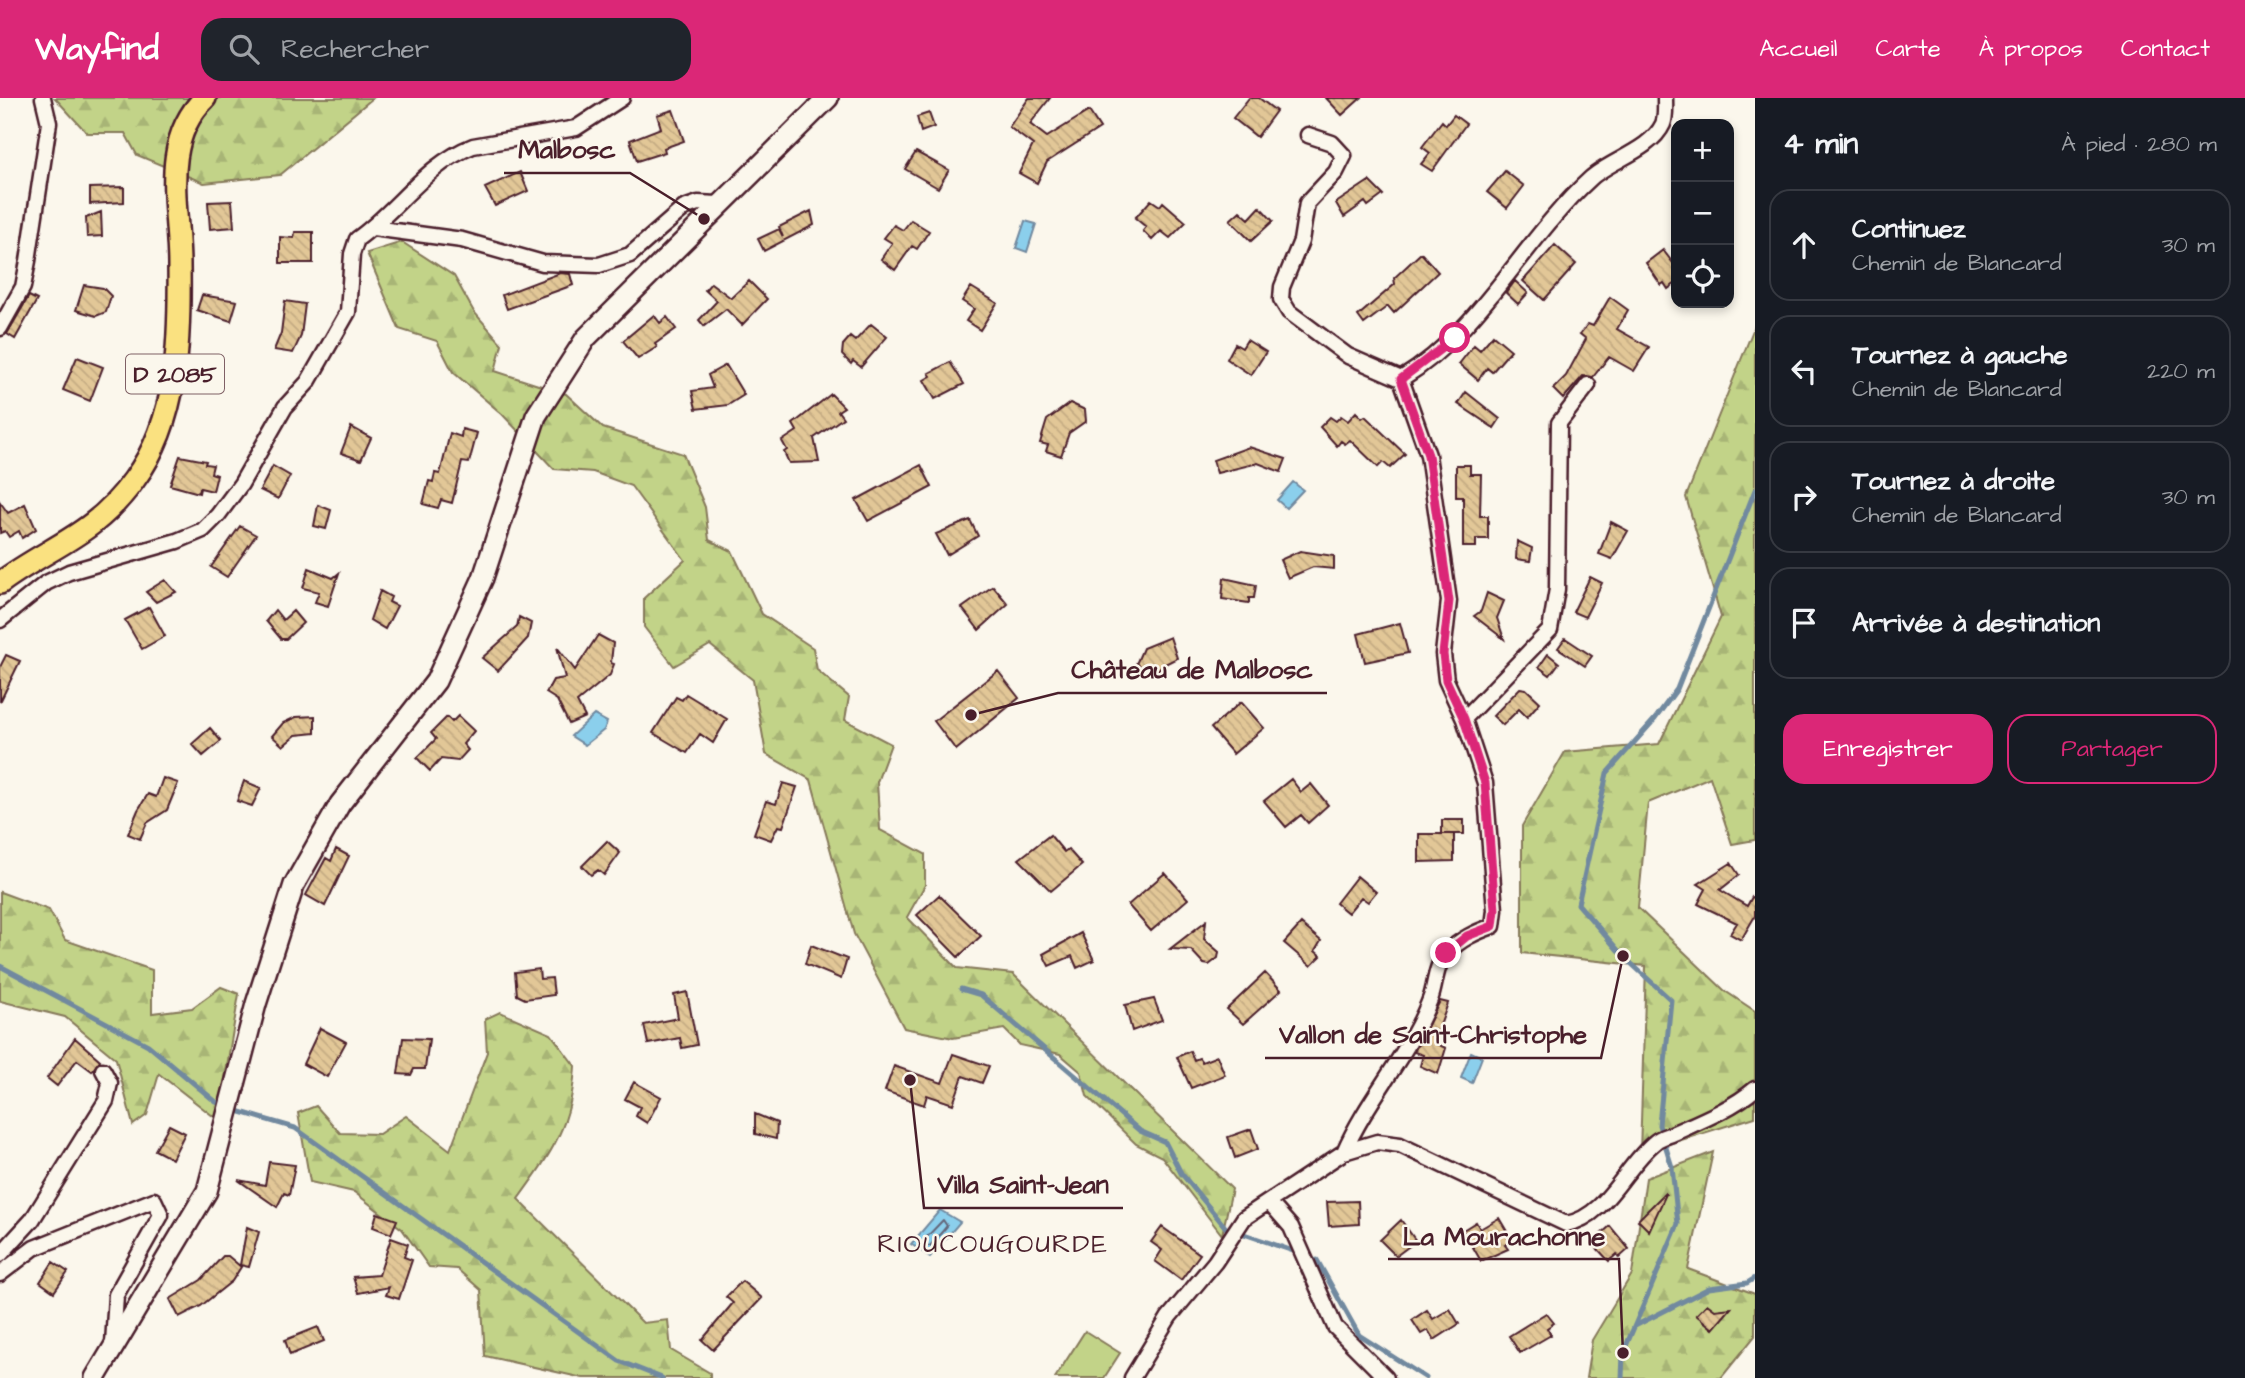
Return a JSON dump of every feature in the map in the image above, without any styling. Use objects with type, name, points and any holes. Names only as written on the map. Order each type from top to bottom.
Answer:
[{"type":"main road","name":"D 2085","points":[[0,583],[80,535],[98,521],[133,482],[151,456],[165,421],[175,376],[179,264],[175,162],[181,132],[205,98]]},
{"type":"main road","points":[[95,1378],[207,1192],[256,1004],[294,884],[340,804],[436,681],[483,578],[536,416],[586,338],[718,204],[828,98]]},
{"type":"street","points":[[0,328],[23,287],[28,261],[49,123],[43,98]]},
{"type":"street","points":[[0,620],[46,583],[69,572],[177,541],[203,530],[218,515],[241,484],[285,407],[308,382],[348,312],[352,254],[357,239],[373,228],[427,176],[458,152],[473,146],[558,134],[576,128],[622,98]]},
{"type":"street","points":[[1401,379],[1455,338],[1502,278],[1592,177],[1654,136],[1664,123],[1665,98]]},
{"type":"street","points":[[1308,135],[1332,143],[1345,156],[1336,172],[1307,203],[1301,241],[1282,287],[1281,299],[1289,312],[1348,356],[1401,379],[1428,455],[1449,601],[1443,654],[1446,680],[1464,719],[1485,783],[1495,910],[1493,926],[1467,936],[1446,953],[1436,972],[1432,995],[1409,1044],[1357,1122],[1344,1152]]},
{"type":"street","points":[[373,228],[462,240],[543,263],[599,265],[630,255],[684,208],[698,203],[718,204]]},
{"type":"street","points":[[1464,719],[1550,631],[1557,589],[1559,423],[1588,385]]},
{"type":"street","points":[[0,1255],[32,1220],[106,1101],[110,1083],[103,1070]]},
{"type":"street","points":[[1132,1378],[1169,1317],[1215,1262],[1244,1217],[1270,1203],[1344,1152],[1377,1142],[1400,1145],[1566,1224],[1584,1221],[1595,1212],[1626,1171],[1664,1137],[1724,1109],[1755,1089]]},
{"type":"street","points":[[0,1274],[34,1248],[155,1200],[162,1215],[116,1295],[113,1345]]},
{"type":"street","points":[[1270,1203],[1292,1227],[1335,1327],[1386,1378]]},
{"type":"green space","points":[[55,98],[373,98],[280,175],[204,183],[137,155],[125,133],[87,133]]},
{"type":"green space","points":[[402,242],[454,276],[474,312],[502,344],[495,371],[566,394],[603,428],[683,454],[705,507],[709,540],[732,551],[762,614],[813,648],[817,670],[849,697],[845,720],[891,744],[877,782],[880,830],[925,854],[925,885],[907,917],[957,968],[1013,974],[1232,1189],[1222,1235],[1162,1157],[1136,1144],[1087,1096],[1081,1072],[1060,1054],[1020,1045],[1004,1029],[953,1038],[904,1028],[854,934],[811,780],[766,754],[753,680],[710,645],[674,666],[644,627],[644,598],[685,560],[631,486],[593,472],[554,469],[502,414],[453,372],[437,341],[399,329],[367,253]]},
{"type":"green space","points":[[1755,325],[1755,840],[1732,844],[1710,777],[1648,803],[1638,908],[1725,991],[1755,1011],[1755,1117],[1640,1153],[1646,966],[1522,953],[1522,826],[1565,752],[1659,744],[1721,617],[1686,497]]},
{"type":"green space","points":[[0,892],[49,910],[65,940],[152,970],[152,1013],[192,1008],[221,987],[239,994],[218,1120],[159,1074],[147,1115],[133,1125],[116,1059],[65,1017],[0,1001]]},
{"type":"green space","points":[[500,1012],[551,1034],[575,1066],[565,1122],[541,1167],[518,1199],[643,1323],[668,1320],[671,1350],[710,1373],[710,1378],[583,1378],[485,1356],[481,1290],[457,1269],[429,1267],[402,1229],[354,1192],[310,1182],[298,1113],[316,1106],[340,1133],[379,1134],[406,1116],[450,1150],[487,1052],[485,1019]]},
{"type":"green space","points":[[1713,1152],[1688,1269],[1755,1294],[1755,1336],[1721,1378],[1586,1378],[1592,1340],[1632,1274],[1646,1178]]},
{"type":"green space","points":[[1085,1331],[1120,1353],[1104,1378],[1055,1378]]},
{"type":"water","points":[[1025,221],[1036,224],[1027,252],[1016,248]]},
{"type":"water","points":[[1293,482],[1303,490],[1286,508],[1277,500]]},
{"type":"water","points":[[594,715],[607,722],[604,730],[585,745],[571,736]]},
{"type":"water","points":[[1471,1052],[1482,1057],[1472,1083],[1461,1078]]},
{"type":"water","points":[[940,1210],[960,1222],[930,1257],[911,1244]]},
{"type":"building","points":[[1029,98],[1050,98],[1030,124],[1047,137],[1089,111],[1100,128],[1047,162],[1037,183],[1019,173],[1033,145],[1009,127]]},
{"type":"building","points":[[1249,98],[1259,98],[1276,111],[1257,137],[1233,118]]},
{"type":"building","points":[[1326,98],[1361,98],[1342,115]]},
{"type":"building","points":[[673,110],[684,141],[664,148],[665,152],[637,161],[630,140],[661,128],[657,115]]},
{"type":"building","points":[[929,113],[934,127],[921,132],[917,117]]},
{"type":"building","points":[[1454,115],[1466,124],[1432,171],[1421,164],[1430,153],[1422,147],[1442,121],[1446,125]]},
{"type":"building","points":[[916,152],[949,170],[938,188],[905,169]]},
{"type":"building","points":[[1505,171],[1524,186],[1507,208],[1487,192]]},
{"type":"building","points":[[520,172],[528,191],[495,206],[485,188]]},
{"type":"building","points":[[1369,181],[1383,195],[1368,206],[1365,202],[1344,217],[1336,203]]},
{"type":"building","points":[[124,187],[124,202],[90,204],[90,188]]},
{"type":"building","points":[[1151,200],[1160,206],[1163,202],[1186,222],[1170,238],[1161,231],[1152,240],[1143,231],[1146,227],[1135,218]]},
{"type":"building","points":[[232,201],[234,227],[210,229],[208,202]]},
{"type":"building","points":[[1260,207],[1273,221],[1251,241],[1230,220],[1240,211],[1249,219]]},
{"type":"building","points":[[811,211],[814,225],[764,251],[758,239],[779,229],[783,237],[779,227]]},
{"type":"building","points":[[101,212],[102,236],[87,237],[86,218]]},
{"type":"building","points":[[911,220],[929,231],[917,249],[912,246],[895,270],[881,259],[892,243],[884,238],[894,225],[903,230]]},
{"type":"building","points":[[295,232],[313,232],[313,263],[280,263],[280,237],[294,238]]},
{"type":"building","points":[[1555,245],[1576,264],[1544,300],[1523,281]]},
{"type":"building","points":[[1663,250],[1671,260],[1671,287],[1668,289],[1664,283],[1661,285],[1646,263]]},
{"type":"building","points":[[1421,253],[1438,272],[1394,313],[1388,306],[1364,324],[1358,316],[1395,284],[1394,278]]},
{"type":"building","points":[[560,273],[570,274],[573,285],[507,309],[502,295]]},
{"type":"building","points":[[749,281],[767,299],[742,325],[726,309],[704,326],[699,320],[717,301],[705,290],[711,283],[731,298]]},
{"type":"building","points":[[1515,281],[1528,293],[1518,304],[1506,293]]},
{"type":"building","points":[[84,285],[103,288],[111,296],[106,312],[96,316],[76,310]]},
{"type":"building","points":[[971,287],[997,303],[980,330],[966,321],[974,309],[962,301]]},
{"type":"building","points":[[202,295],[237,301],[231,321],[197,310]]},
{"type":"building","points":[[29,296],[37,300],[15,339],[7,334]]},
{"type":"building","points":[[1610,297],[1628,310],[1617,329],[1649,347],[1634,371],[1609,357],[1593,377],[1583,376],[1563,399],[1553,389],[1566,376],[1586,339],[1580,334],[1588,324],[1593,326]]},
{"type":"building","points":[[285,301],[305,304],[301,336],[293,353],[274,350],[281,333]]},
{"type":"building","points":[[654,315],[660,323],[667,317],[676,329],[655,344],[657,347],[638,359],[623,341]]},
{"type":"building","points":[[871,324],[887,337],[861,367],[853,361],[851,364],[842,355],[843,345],[850,337],[855,341]]},
{"type":"building","points":[[1493,335],[1511,350],[1492,372],[1487,368],[1478,380],[1459,364],[1474,345],[1480,350]]},
{"type":"building","points":[[1247,340],[1266,352],[1251,375],[1227,359],[1235,344],[1242,348]]},
{"type":"building","points":[[77,357],[103,367],[90,401],[63,390]]},
{"type":"building","points":[[950,362],[964,384],[935,399],[924,380],[931,376],[929,373]]},
{"type":"building","points":[[726,365],[744,395],[728,405],[696,409],[692,391],[713,388],[708,375]]},
{"type":"building","points":[[1466,392],[1500,419],[1494,428],[1458,404]]},
{"type":"building","points":[[831,394],[844,407],[838,411],[843,418],[814,438],[819,462],[789,463],[782,441],[797,431],[793,424]]},
{"type":"building","points":[[1070,403],[1085,410],[1086,421],[1069,433],[1061,456],[1046,451],[1048,445],[1040,443],[1047,420]]},
{"type":"building","points":[[1356,412],[1362,418],[1365,416],[1405,454],[1390,468],[1383,462],[1378,467],[1350,440],[1345,444],[1341,441],[1337,446],[1320,427],[1330,417],[1336,421],[1341,416],[1348,421]]},
{"type":"building","points":[[351,427],[371,438],[361,460],[341,453]]},
{"type":"building","points":[[462,429],[477,433],[469,463],[462,462],[452,503],[441,500],[438,508],[423,504],[429,481],[433,482],[435,473],[440,474],[450,433],[461,437]]},
{"type":"building","points":[[1249,447],[1286,459],[1281,472],[1258,463],[1217,473],[1213,460]]},
{"type":"building","points":[[180,456],[213,465],[211,473],[217,475],[213,491],[200,488],[199,493],[170,485]]},
{"type":"building","points":[[921,465],[932,487],[868,521],[856,500]]},
{"type":"building","points":[[1456,465],[1470,465],[1470,474],[1481,474],[1480,516],[1488,516],[1488,539],[1476,539],[1476,547],[1463,547],[1463,497],[1456,497]]},
{"type":"building","points":[[273,466],[290,476],[278,499],[260,490]]},
{"type":"building","points":[[0,502],[8,513],[25,504],[36,529],[22,538],[19,531],[9,537],[5,531],[0,533]]},
{"type":"building","points":[[318,505],[331,510],[326,529],[314,526]]},
{"type":"building","points":[[970,520],[978,536],[947,555],[936,534]]},
{"type":"building","points":[[1611,522],[1628,531],[1612,559],[1599,554]]},
{"type":"building","points":[[240,526],[256,535],[227,577],[211,567]]},
{"type":"building","points":[[1517,541],[1532,548],[1530,561],[1516,559]]},
{"type":"building","points":[[1300,551],[1334,556],[1334,569],[1313,567],[1288,578],[1280,560]]},
{"type":"building","points":[[309,568],[333,578],[339,573],[328,606],[315,602],[319,592],[303,588]]},
{"type":"building","points":[[1590,577],[1602,583],[1585,617],[1573,612]]},
{"type":"building","points":[[1224,578],[1256,585],[1254,598],[1249,598],[1249,603],[1222,599]]},
{"type":"building","points":[[165,580],[176,592],[156,602],[146,592]]},
{"type":"building","points":[[993,586],[1008,604],[979,630],[962,608]]},
{"type":"building","points":[[380,591],[391,597],[389,602],[397,606],[385,629],[370,620]]},
{"type":"building","points":[[1487,593],[1504,601],[1497,618],[1504,639],[1474,616],[1481,611]]},
{"type":"building","points":[[149,607],[165,636],[142,649],[125,620]]},
{"type":"building","points":[[275,610],[283,620],[293,611],[303,623],[286,639],[281,639],[266,621]]},
{"type":"building","points":[[519,617],[531,623],[528,638],[498,671],[482,658],[517,627]]},
{"type":"building","points":[[1400,623],[1408,653],[1365,662],[1358,634]]},
{"type":"building","points":[[598,635],[613,643],[611,663],[614,664],[610,675],[577,702],[585,717],[569,724],[557,700],[546,693],[553,680],[565,678],[557,647],[575,670]]},
{"type":"building","points":[[1170,637],[1177,658],[1161,666],[1156,673],[1136,664],[1143,648]]},
{"type":"building","points":[[1565,638],[1592,656],[1585,666],[1558,648]]},
{"type":"building","points":[[1548,654],[1559,663],[1550,675],[1539,667]]},
{"type":"building","points":[[6,655],[20,661],[0,702],[0,667]]},
{"type":"building","points":[[998,671],[1019,698],[956,750],[934,721]]},
{"type":"building","points":[[1520,688],[1526,689],[1540,702],[1527,717],[1519,709],[1503,725],[1493,716]]},
{"type":"building","points":[[686,694],[727,719],[713,743],[700,734],[687,753],[653,733],[676,697],[682,700]]},
{"type":"building","points":[[1241,702],[1264,728],[1233,754],[1211,728]]},
{"type":"building","points":[[315,716],[315,733],[296,735],[283,746],[272,736],[283,723],[296,717]]},
{"type":"building","points":[[458,716],[474,731],[463,744],[468,750],[458,761],[441,759],[430,771],[417,758],[436,739],[431,733],[447,717],[452,722]]},
{"type":"building","points":[[210,728],[221,741],[203,756],[192,744]]},
{"type":"building","points":[[163,778],[178,783],[167,810],[147,823],[140,839],[128,834],[148,794],[156,797]]},
{"type":"building","points":[[1291,779],[1301,792],[1311,784],[1328,805],[1308,823],[1301,815],[1286,827],[1264,801]]},
{"type":"building","points":[[244,781],[261,788],[252,806],[237,801]]},
{"type":"building","points":[[783,783],[797,787],[783,827],[778,826],[771,840],[754,834],[766,801],[776,804]]},
{"type":"building","points":[[1442,820],[1464,820],[1464,834],[1442,834]]},
{"type":"building","points":[[1419,834],[1454,834],[1454,861],[1419,862]]},
{"type":"building","points":[[1050,835],[1064,852],[1068,849],[1082,865],[1051,891],[1019,859]]},
{"type":"building","points":[[607,841],[620,853],[604,875],[598,870],[591,875],[582,866]]},
{"type":"building","points":[[336,849],[349,856],[325,906],[306,895],[326,858],[331,861]]},
{"type":"building","points":[[1731,863],[1739,875],[1720,890],[1747,906],[1752,897],[1755,898],[1755,916],[1741,940],[1730,934],[1737,923],[1698,904],[1706,889],[1698,884]]},
{"type":"building","points":[[1165,873],[1188,899],[1151,931],[1128,905]]},
{"type":"building","points":[[1357,876],[1376,892],[1368,902],[1361,897],[1348,913],[1336,903]]},
{"type":"building","points":[[939,895],[981,936],[958,957],[917,915]]},
{"type":"building","points":[[1206,921],[1204,939],[1219,952],[1218,958],[1209,965],[1204,964],[1191,950],[1170,949]]},
{"type":"building","points":[[1301,924],[1321,941],[1315,951],[1321,956],[1311,966],[1284,943]]},
{"type":"building","points":[[1081,933],[1094,960],[1077,968],[1072,956],[1049,966],[1043,954]]},
{"type":"building","points":[[811,945],[847,959],[841,979],[805,964]]},
{"type":"building","points":[[539,969],[540,979],[552,978],[554,995],[525,999],[517,995],[515,972]]},
{"type":"building","points":[[1265,973],[1281,990],[1243,1024],[1227,1009]]},
{"type":"building","points":[[687,992],[697,1045],[682,1048],[680,1038],[648,1044],[644,1025],[678,1018],[674,995]]},
{"type":"building","points":[[1154,999],[1162,1020],[1132,1031],[1125,1005]]},
{"type":"building","points":[[1440,1001],[1448,1003],[1434,1043],[1446,1048],[1438,1074],[1420,1066],[1423,1055],[1414,1052]]},
{"type":"building","points":[[320,1028],[346,1042],[327,1077],[303,1064]]},
{"type":"building","points":[[75,1038],[100,1060],[92,1071],[77,1060],[57,1086],[47,1078]]},
{"type":"building","points":[[403,1038],[429,1039],[425,1069],[414,1069],[411,1075],[398,1074]]},
{"type":"building","points":[[1190,1051],[1194,1060],[1199,1058],[1202,1062],[1217,1056],[1225,1075],[1191,1088],[1177,1057]]},
{"type":"building","points":[[953,1054],[989,1066],[982,1083],[963,1076],[953,1104],[927,1095],[924,1105],[885,1091],[894,1066],[942,1083]]},
{"type":"building","points":[[634,1082],[661,1097],[647,1123],[636,1116],[640,1107],[625,1099]]},
{"type":"building","points":[[755,1114],[777,1123],[776,1139],[755,1134]]},
{"type":"building","points":[[169,1125],[185,1133],[172,1159],[155,1150]]},
{"type":"building","points":[[1251,1129],[1258,1149],[1235,1158],[1228,1137]]},
{"type":"building","points":[[269,1162],[295,1165],[289,1195],[284,1193],[277,1207],[238,1180],[265,1185]]},
{"type":"building","points":[[1666,1194],[1649,1231],[1638,1220]]},
{"type":"building","points":[[1358,1201],[1359,1224],[1329,1226],[1327,1202]]},
{"type":"building","points":[[377,1213],[397,1220],[391,1234],[373,1227]]},
{"type":"building","points":[[1499,1218],[1512,1240],[1505,1245],[1508,1249],[1481,1261],[1463,1230],[1476,1222],[1480,1229]]},
{"type":"building","points":[[1401,1220],[1416,1241],[1396,1256],[1380,1240]]},
{"type":"building","points":[[1610,1226],[1629,1249],[1619,1258],[1617,1254],[1609,1261],[1595,1246],[1602,1240],[1599,1236]]},
{"type":"building","points":[[247,1227],[259,1232],[249,1267],[240,1265]]},
{"type":"building","points":[[1162,1227],[1200,1254],[1181,1280],[1155,1261],[1162,1250],[1151,1242]]},
{"type":"building","points":[[391,1238],[408,1244],[404,1257],[412,1260],[399,1299],[386,1295],[389,1287],[358,1293],[353,1277],[379,1275]]},
{"type":"building","points":[[223,1256],[228,1256],[241,1267],[232,1281],[201,1306],[179,1317],[170,1299],[201,1280]]},
{"type":"building","points":[[53,1262],[68,1272],[54,1292],[40,1282]]},
{"type":"building","points":[[742,1281],[762,1298],[713,1350],[702,1340],[733,1303],[726,1297]]},
{"type":"building","points":[[1707,1304],[1715,1310],[1731,1308],[1713,1329],[1696,1315]]},
{"type":"building","points":[[1450,1309],[1459,1324],[1434,1340],[1428,1330],[1421,1334],[1412,1320],[1427,1310],[1433,1319]]},
{"type":"building","points":[[1546,1313],[1554,1323],[1547,1328],[1551,1335],[1520,1353],[1509,1336]]},
{"type":"building","points":[[318,1327],[324,1341],[290,1355],[285,1340]]},
{"type":"waterway","points":[[1622,1378],[1623,1353],[1678,1224],[1672,1167],[1659,1125],[1671,1000],[1623,956],[1578,904],[1607,773],[1655,719],[1677,689],[1755,490]]},
{"type":"waterway","points":[[0,966],[148,1045],[216,1102],[225,1106]]},
{"type":"waterway","points":[[961,989],[981,995],[1140,1131],[1165,1142],[1181,1173],[1226,1228]]},
{"type":"waterway","points":[[234,1110],[295,1128],[619,1361],[662,1378]]},
{"type":"waterway","points":[[1244,1234],[1296,1252]]},
{"type":"waterway","points":[[1317,1260],[1359,1335],[1426,1378]]},
{"type":"waterway","points":[[1635,1326],[1709,1288],[1747,1283],[1755,1278]]},
{"type":"place","name":"Malbosc","points":[[704,219]]},
{"type":"place","name":"Château de Malbosc","points":[[971,715]]},
{"type":"place","name":"Vallon de Saint-Christophe","points":[[1623,956]]},
{"type":"place","name":"Villa Saint-Jean","points":[[910,1080]]},
{"type":"place","name":"La Mourachonne","points":[[1623,1353]]},
{"type":"district","name":"RIOUCOUGOURDE","points":[[993,1243]]},
{"type":"route","points":[[1446,953],[1467,936],[1493,926],[1495,910],[1485,783],[1464,719],[1446,680],[1443,654],[1449,601],[1428,455],[1401,379],[1455,338]]}]
